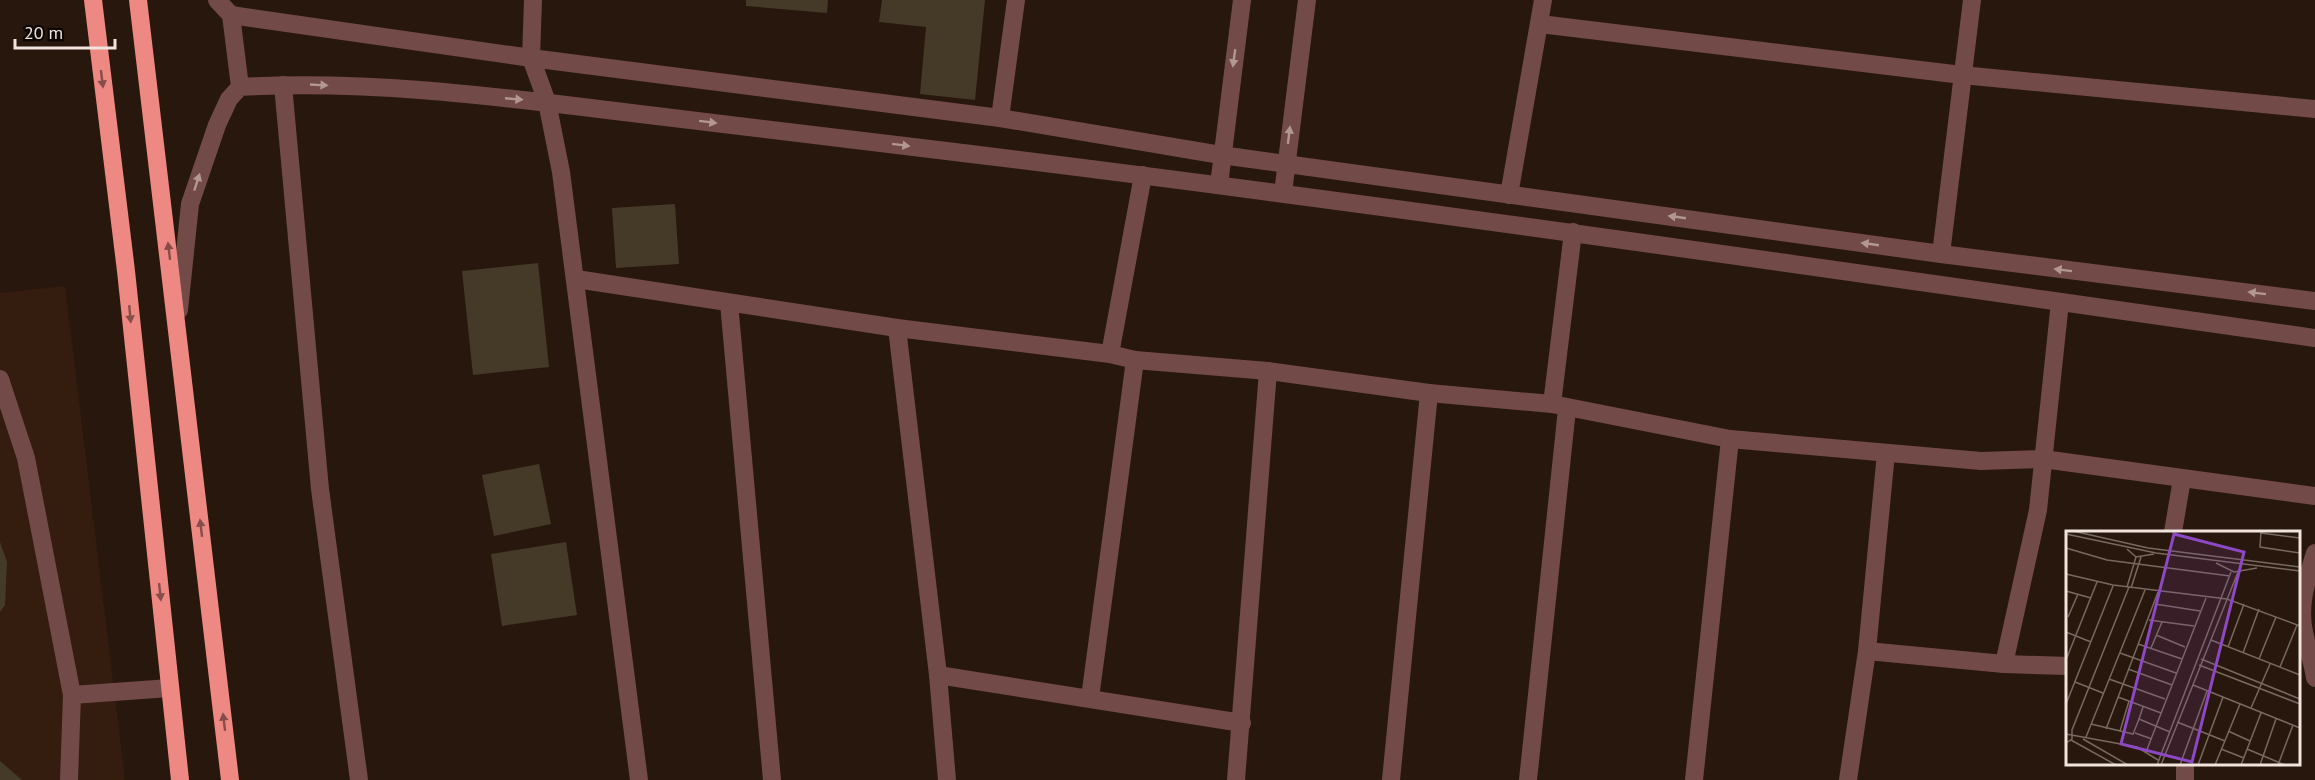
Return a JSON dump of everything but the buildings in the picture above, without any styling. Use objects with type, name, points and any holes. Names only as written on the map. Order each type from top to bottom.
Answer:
[{"type":"highway","points":[[93,0],[126,271],[180,780]]},
{"type":"highway","points":[[138,0],[230,780]]},
{"type":"street","points":[[217,0],[231,15],[240,87]]},
{"type":"street","points":[[533,0],[531,58],[547,102],[561,172],[639,780]]},
{"type":"street","points":[[1000,118],[1016,0]]},
{"type":"street","points":[[1219,185],[1242,0]]},
{"type":"street","points":[[1283,194],[1307,0]]},
{"type":"street","points":[[1509,195],[1543,0]]},
{"type":"street","points":[[1941,254],[1972,0]]},
{"type":"street","points":[[231,15],[531,58],[1000,118],[1221,155],[1509,195],[1941,254],[2315,301]]},
{"type":"street","points":[[1540,24],[1962,75],[2315,109]]},
{"type":"street","points":[[177,323],[190,204],[217,125],[229,99],[240,87],[304,84],[413,90],[547,102],[1143,175],[1573,232],[2315,338]]},
{"type":"street","points":[[283,85],[320,489],[359,780]]},
{"type":"street","points":[[1110,354],[1143,175]]},
{"type":"street","points":[[1528,780],[1573,232]]},
{"type":"street","points":[[576,279],[897,328],[1110,354],[1135,360],[1268,371],[1429,393],[1560,407],[1730,439],[1981,461],[2043,459],[2315,496]]},
{"type":"street","points":[[2004,664],[2038,510],[2060,302]]},
{"type":"street","points":[[729,303],[772,780]]},
{"type":"street","points":[[897,328],[938,675],[947,780]]},
{"type":"street","points":[[1090,698],[1135,360]]},
{"type":"street","points":[[1236,780],[1268,371]]},
{"type":"street","points":[[0,380],[26,458],[72,695],[69,780]]},
{"type":"street","points":[[1390,780],[1429,393]]},
{"type":"street","points":[[1694,780],[1730,439]]},
{"type":"street","points":[[1848,780],[1867,651],[1886,453]]},
{"type":"street","points":[[2173,531],[2182,479]]},
{"type":"street","points":[[2315,554],[2304,590],[2301,612],[2303,632],[2314,666],[2315,678]]},
{"type":"street","points":[[1867,651],[2004,664],[2066,666]]},
{"type":"street","points":[[938,675],[1242,723]]},
{"type":"street","points":[[72,695],[170,688]]},
{"type":"shaded area","points":[[65,286],[125,780],[0,780],[0,293]]}]
